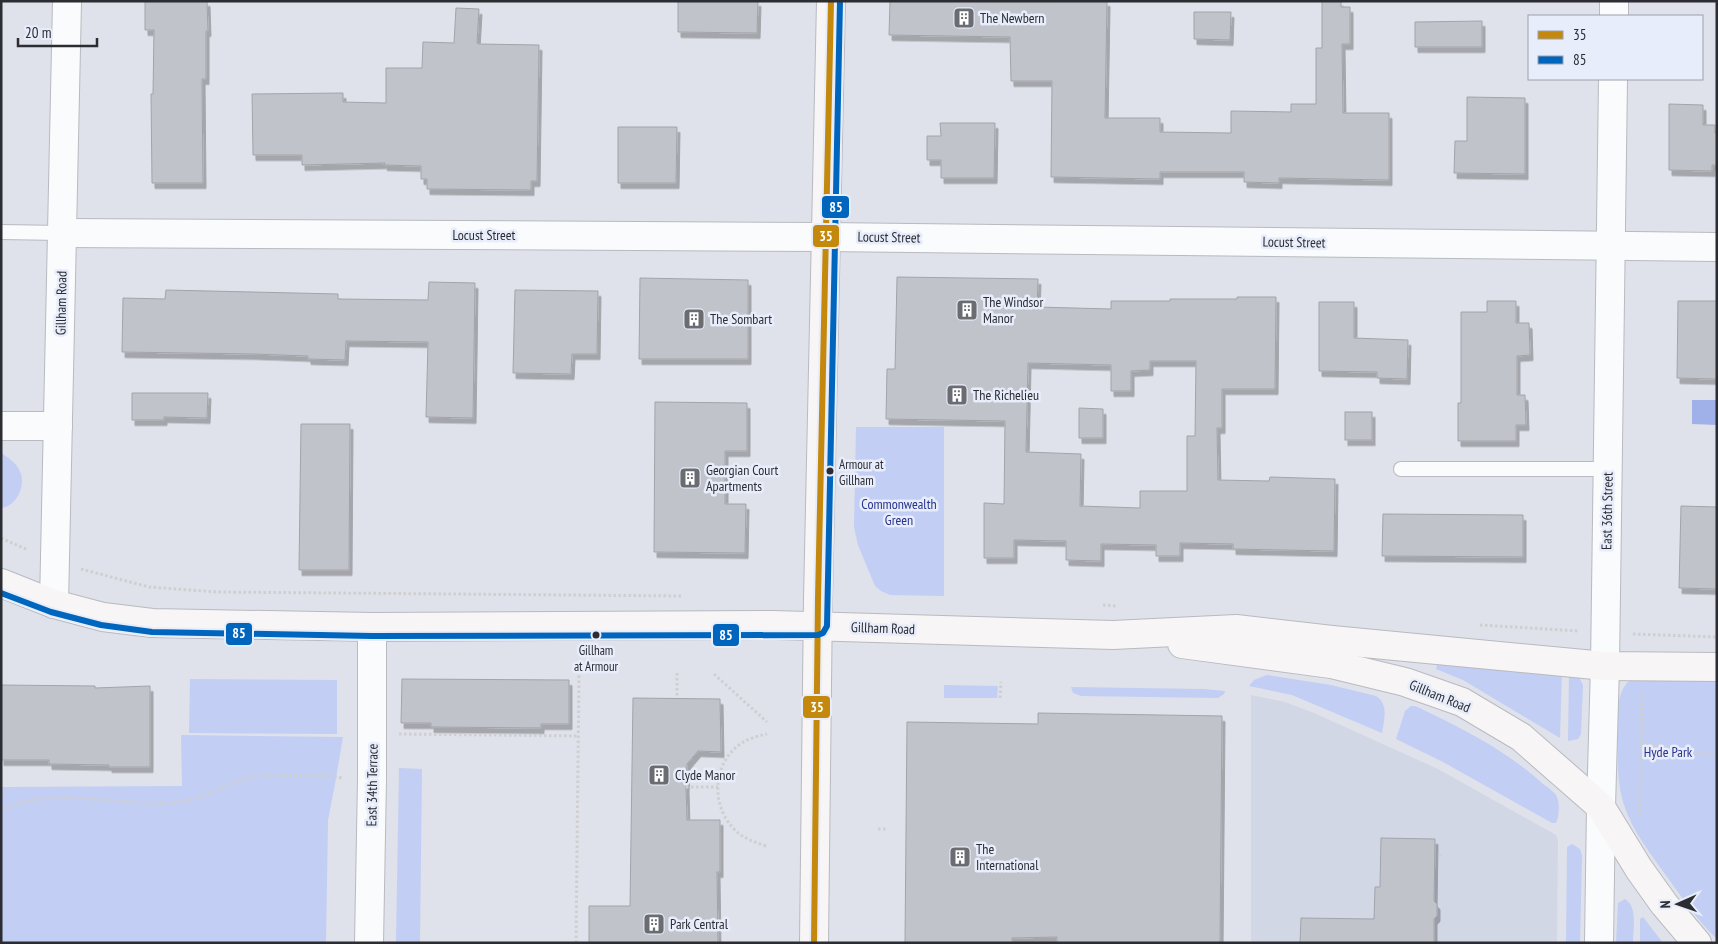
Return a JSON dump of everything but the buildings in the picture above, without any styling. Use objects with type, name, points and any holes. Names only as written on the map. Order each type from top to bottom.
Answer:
[{"type":"main road","points":[[814,943],[818,626],[831,1]]},
{"type":"main road","name":"Gillham Road","points":[[1,583],[54,604],[103,617],[152,623],[372,628],[818,626],[1113,635],[1236,629],[1605,666],[1717,667]]},
{"type":"main road","name":"Gillham Road","points":[[1113,635],[1332,664],[1405,682],[1462,702],[1521,737],[1601,807],[1639,869],[1664,904],[1697,943]]},
{"type":"street","name":"Gillham Road","points":[[54,604],[67,1]]},
{"type":"street","points":[[1614,1],[1614,15]]},
{"type":"street","name":"East 36th Street","points":[[1599,943],[1605,666],[1613,80]]},
{"type":"street","name":"Locust Street","points":[[62,233],[826,237],[1717,247]]},
{"type":"street","points":[[1,426],[58,426]]},
{"type":"street","name":"East 34th Terrace","points":[[369,943],[372,628]]},
{"type":"lane","points":[[1,232],[62,233]]},
{"type":"lane","points":[[1401,469],[1607,469]]},
{"type":"path","points":[[576,943],[579,673]]},
{"type":"path","points":[[677,673],[677,698]]},
{"type":"path","points":[[714,674],[767,722]]},
{"type":"path","points":[[1000,698],[1001,682]]},
{"type":"path","points":[[1640,818],[1642,690]]},
{"type":"path","points":[[395,734],[578,736]]},
{"type":"path","points":[[766,846],[743,837],[730,824],[720,805],[718,788],[722,766],[734,749],[747,740],[767,734]]},
{"type":"path","points":[[1641,743],[1717,756]]},
{"type":"path","points":[[1,811],[7,807],[32,800],[75,798],[168,803],[189,800],[209,794],[244,778],[263,776],[307,775],[342,778]]},
{"type":"path","points":[[686,787],[718,788]]},
{"type":"path","points":[[878,829],[888,829]]},
{"type":"shaded area","points":[[1692,400],[1717,400],[1717,425],[1692,424]]},
{"type":"shaded area","points":[[1251,695],[1285,702],[1314,713],[1438,769],[1556,835],[1558,840],[1557,943],[1251,943]]},
{"type":"green space","name":"Commonwealth Green","points":[[856,427],[944,427],[944,596],[890,595],[875,586],[858,545],[854,527]]},
{"type":"green space","points":[[1,453],[10,459],[20,470],[22,485],[15,500],[6,507],[1,508]]},
{"type":"green space","points":[[1438,661],[1562,670],[1560,738],[1463,680],[1436,669]]},
{"type":"green space","points":[[1569,672],[1579,677],[1583,685],[1581,734],[1578,739],[1568,741]]},
{"type":"green space","name":"Hyde Park","points":[[1717,674],[1717,939],[1683,899],[1646,847],[1629,818],[1622,798],[1619,780],[1618,713],[1621,693],[1633,678]]},
{"type":"green space","points":[[1267,675],[1331,685],[1376,696],[1383,703],[1384,708],[1382,733],[1292,695],[1249,686],[1254,680]]},
{"type":"green space","points":[[190,679],[337,680],[337,734],[189,733]]},
{"type":"green space","points":[[944,685],[998,686],[997,698],[944,698]]},
{"type":"green space","points":[[1071,687],[1225,691],[1218,698],[1081,696],[1073,693]]},
{"type":"green space","points":[[1411,706],[1432,714],[1482,740],[1514,760],[1553,791],[1559,803],[1556,823],[1552,823],[1443,762],[1396,739],[1405,711]]},
{"type":"green space","points":[[181,735],[343,737],[328,820],[326,943],[1,943],[1,787],[182,786]]},
{"type":"green space","points":[[399,768],[422,769],[420,943],[396,943]]},
{"type":"green space","points":[[1572,844],[1580,849],[1582,856],[1580,943],[1566,943],[1567,847]]},
{"type":"green space","points":[[1625,899],[1632,907],[1633,943],[1616,943],[1618,903]]},
{"type":"green space","points":[[1643,917],[1663,943],[1640,943],[1640,919]]},
{"type":"transit line","name":"35","points":[[814,943],[818,599],[831,1]]},
{"type":"transit line","name":"85","points":[[1,593],[51,612],[101,625],[152,632],[372,636],[818,635],[823,633],[827,626],[840,1]]},
{"type":"place","name":"The Newbern","points":[[964,18]]},
{"type":"place","name":"The Windsor Manor","points":[[967,310]]},
{"type":"place","name":"The Sombart","points":[[694,319]]},
{"type":"place","name":"The Richelieu","points":[[957,395]]},
{"type":"place","name":"Armour at Gillham","points":[[830,471]]},
{"type":"place","name":"Georgian Court Apartments","points":[[690,478]]},
{"type":"place","name":"Gillham at Armour","points":[[596,635]]},
{"type":"place","name":"Clyde Manor","points":[[659,775]]},
{"type":"place","name":"The International","points":[[960,857]]},
{"type":"place","name":"Park Central","points":[[654,924]]}]
